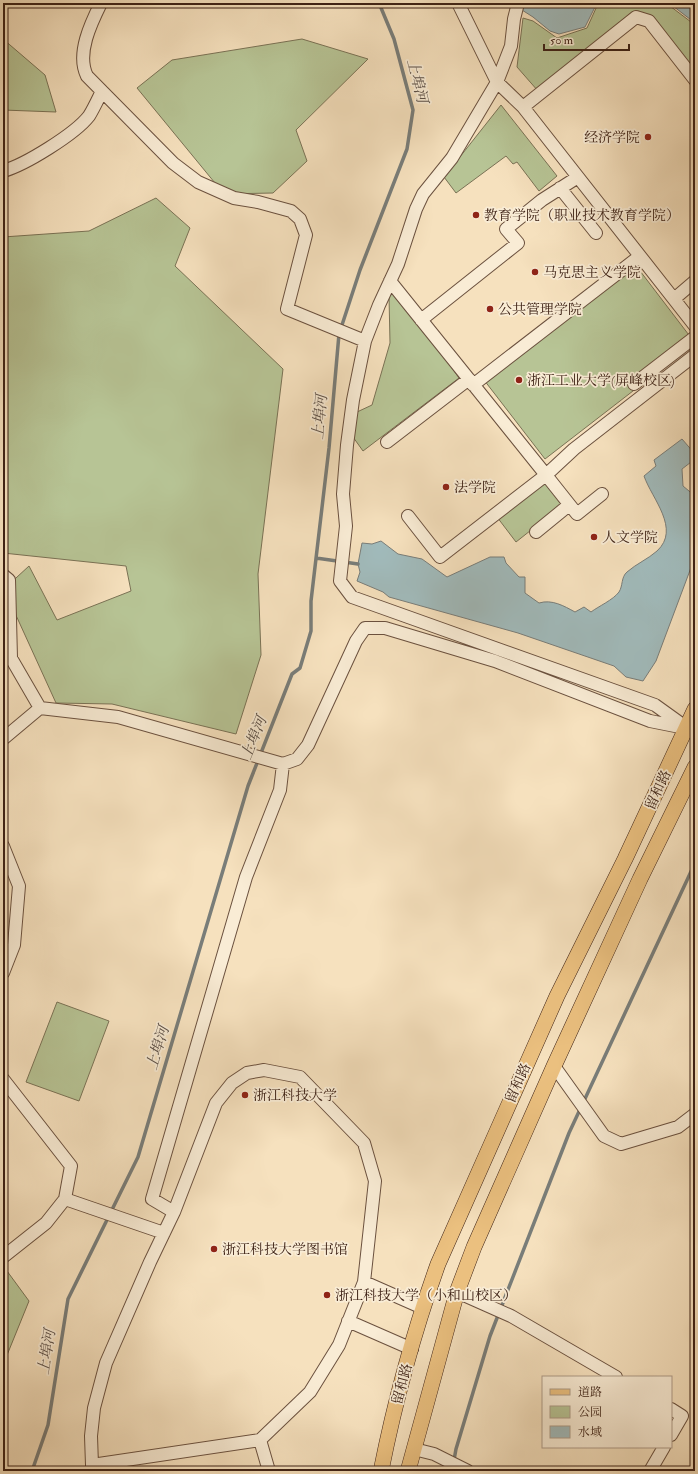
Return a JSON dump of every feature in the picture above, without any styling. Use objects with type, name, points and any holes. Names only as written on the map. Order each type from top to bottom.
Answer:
[{"type":"main road","name":"留和路","points":[[381,1471],[423,1308],[438,1264],[504,1112],[557,996],[691,729],[695,709]]},
{"type":"main road","name":"留和路","points":[[408,1471],[457,1292],[474,1247],[554,1066],[640,879],[695,767]]},
{"type":"street","points":[[101,3],[93,21],[84,52],[83,67],[87,76],[173,163],[198,182],[234,198],[258,202],[291,211],[300,219],[306,235],[287,310],[365,341]]},
{"type":"street","points":[[458,3],[497,82],[523,107],[695,326]]},
{"type":"street","points":[[518,3],[514,19],[511,46],[497,82],[452,158],[421,199],[416,209],[398,264],[378,305],[365,341],[353,400],[347,445],[343,494],[346,526],[340,581],[352,596],[655,705],[691,729]]},
{"type":"street","points":[[523,107],[636,17],[649,21],[695,80]]},
{"type":"street","points":[[3,171],[14,168],[68,135],[88,116],[102,91]]},
{"type":"street","points":[[421,320],[518,243],[506,230],[542,200],[578,177]]},
{"type":"street","points":[[560,188],[596,234]]},
{"type":"street","points":[[387,442],[471,382],[640,256]]},
{"type":"street","points":[[390,281],[577,514],[602,494]]},
{"type":"street","points":[[674,299],[695,281]]},
{"type":"street","points":[[634,384],[695,337]]},
{"type":"street","points":[[408,516],[440,557],[546,475],[574,449],[695,355]]},
{"type":"street","points":[[536,532],[569,505]]},
{"type":"street","points":[[3,575],[9,580],[12,658],[40,708]]},
{"type":"street","points":[[3,739],[40,708],[118,717],[283,764],[297,759],[308,745],[356,641],[365,628],[385,628],[495,661],[650,721],[691,729]]},
{"type":"street","points":[[174,1212],[152,1199],[246,877],[280,790],[283,764]]},
{"type":"street","points":[[3,846],[19,886],[14,945],[3,973]]},
{"type":"street","points":[[554,1066],[604,1136],[621,1144],[678,1127],[695,1114]]},
{"type":"street","points":[[264,1070],[300,1076],[364,1143],[375,1181],[364,1282],[338,1345],[310,1392],[260,1440],[92,1468],[94,1408],[106,1363],[174,1212],[216,1103],[232,1083],[247,1073],[264,1070]]},
{"type":"street","points":[[3,1079],[71,1166],[65,1199],[46,1223],[3,1257]]},
{"type":"street","points":[[65,1199],[164,1234]]},
{"type":"street","points":[[364,1282],[423,1308]]},
{"type":"street","points":[[457,1292],[499,1310],[614,1376]]},
{"type":"street","points":[[348,1321],[412,1349]]},
{"type":"street","points":[[672,1410],[682,1416],[672,1433]]},
{"type":"street","points":[[260,1440],[268,1471]]},
{"type":"street","points":[[650,1471],[663,1448]]},
{"type":"street","points":[[414,1449],[434,1454],[466,1469]]},
{"type":"green space","points":[[601,3],[666,3],[695,25],[695,72],[649,16],[632,12],[538,91],[517,67],[523,18],[533,21],[557,38],[587,28],[597,6]]},
{"type":"green space","points":[[3,39],[45,75],[56,112],[3,110]]},
{"type":"green space","points":[[302,39],[368,59],[296,130],[307,161],[273,193],[224,194],[137,88],[172,60]]},
{"type":"green space","points":[[501,105],[557,176],[539,191],[517,162],[513,164],[506,156],[456,193],[444,177]]},
{"type":"green space","points":[[156,198],[190,228],[175,266],[283,369],[258,574],[261,655],[236,734],[112,704],[56,703],[4,589],[29,566],[57,620],[131,591],[126,566],[3,553],[3,237],[89,231]]},
{"type":"green space","points":[[634,263],[695,343],[545,459],[484,380]]},
{"type":"green space","points":[[394,291],[425,330],[459,378],[363,451],[353,437],[357,412],[372,405],[390,343],[389,296]]},
{"type":"green space","points":[[544,479],[564,504],[516,542],[497,517]]},
{"type":"green space","points":[[57,1002],[109,1021],[79,1101],[26,1082]]},
{"type":"green space","points":[[7,1271],[29,1301],[3,1365],[3,1272]]},
{"type":"water","points":[[511,3],[597,3],[585,27],[559,34],[550,31],[533,17]]},
{"type":"water","points":[[669,3],[695,3],[695,23]]},
{"type":"water","points":[[682,439],[695,454],[695,459],[682,469],[683,486],[695,496],[695,557],[656,661],[643,681],[626,677],[614,666],[518,633],[389,597],[383,592],[357,581],[360,572],[358,564],[362,543],[372,544],[381,541],[398,554],[422,559],[447,577],[490,557],[504,557],[506,563],[519,577],[525,577],[525,593],[539,603],[549,602],[562,605],[575,612],[584,607],[591,612],[616,595],[620,590],[625,574],[650,557],[664,542],[666,524],[644,476],[656,466],[654,460]]},
{"type":"waterway","name":"上埠河","points":[[341,328],[360,270],[407,149],[413,110],[394,39],[379,3]]},
{"type":"waterway","name":"上埠河","points":[[32,1471],[48,1425],[68,1299],[138,1157],[248,786],[292,674],[300,668],[311,631],[311,601],[329,448],[339,334]]},
{"type":"waterway","points":[[316,558],[358,564]]},
{"type":"waterway","points":[[452,1471],[456,1449],[490,1336],[569,1133],[695,863]]},
{"type":"place","name":"经济学院","points":[[648,137]]},
{"type":"place","name":"教育学院（职业技术教育学院）","points":[[476,215]]},
{"type":"place","name":"马克思主义学院","points":[[535,272]]},
{"type":"place","name":"公共管理学院","points":[[490,309]]},
{"type":"place","name":"浙江工业大学(屏峰校区)","points":[[519,380]]},
{"type":"place","name":"法学院","points":[[446,487]]},
{"type":"place","name":"人文学院","points":[[594,537]]},
{"type":"place","name":"浙江科技大学","points":[[245,1095]]},
{"type":"place","name":"浙江科技大学图书馆","points":[[214,1249]]},
{"type":"place","name":"浙江科技大学（小和山校区）","points":[[327,1295]]}]
